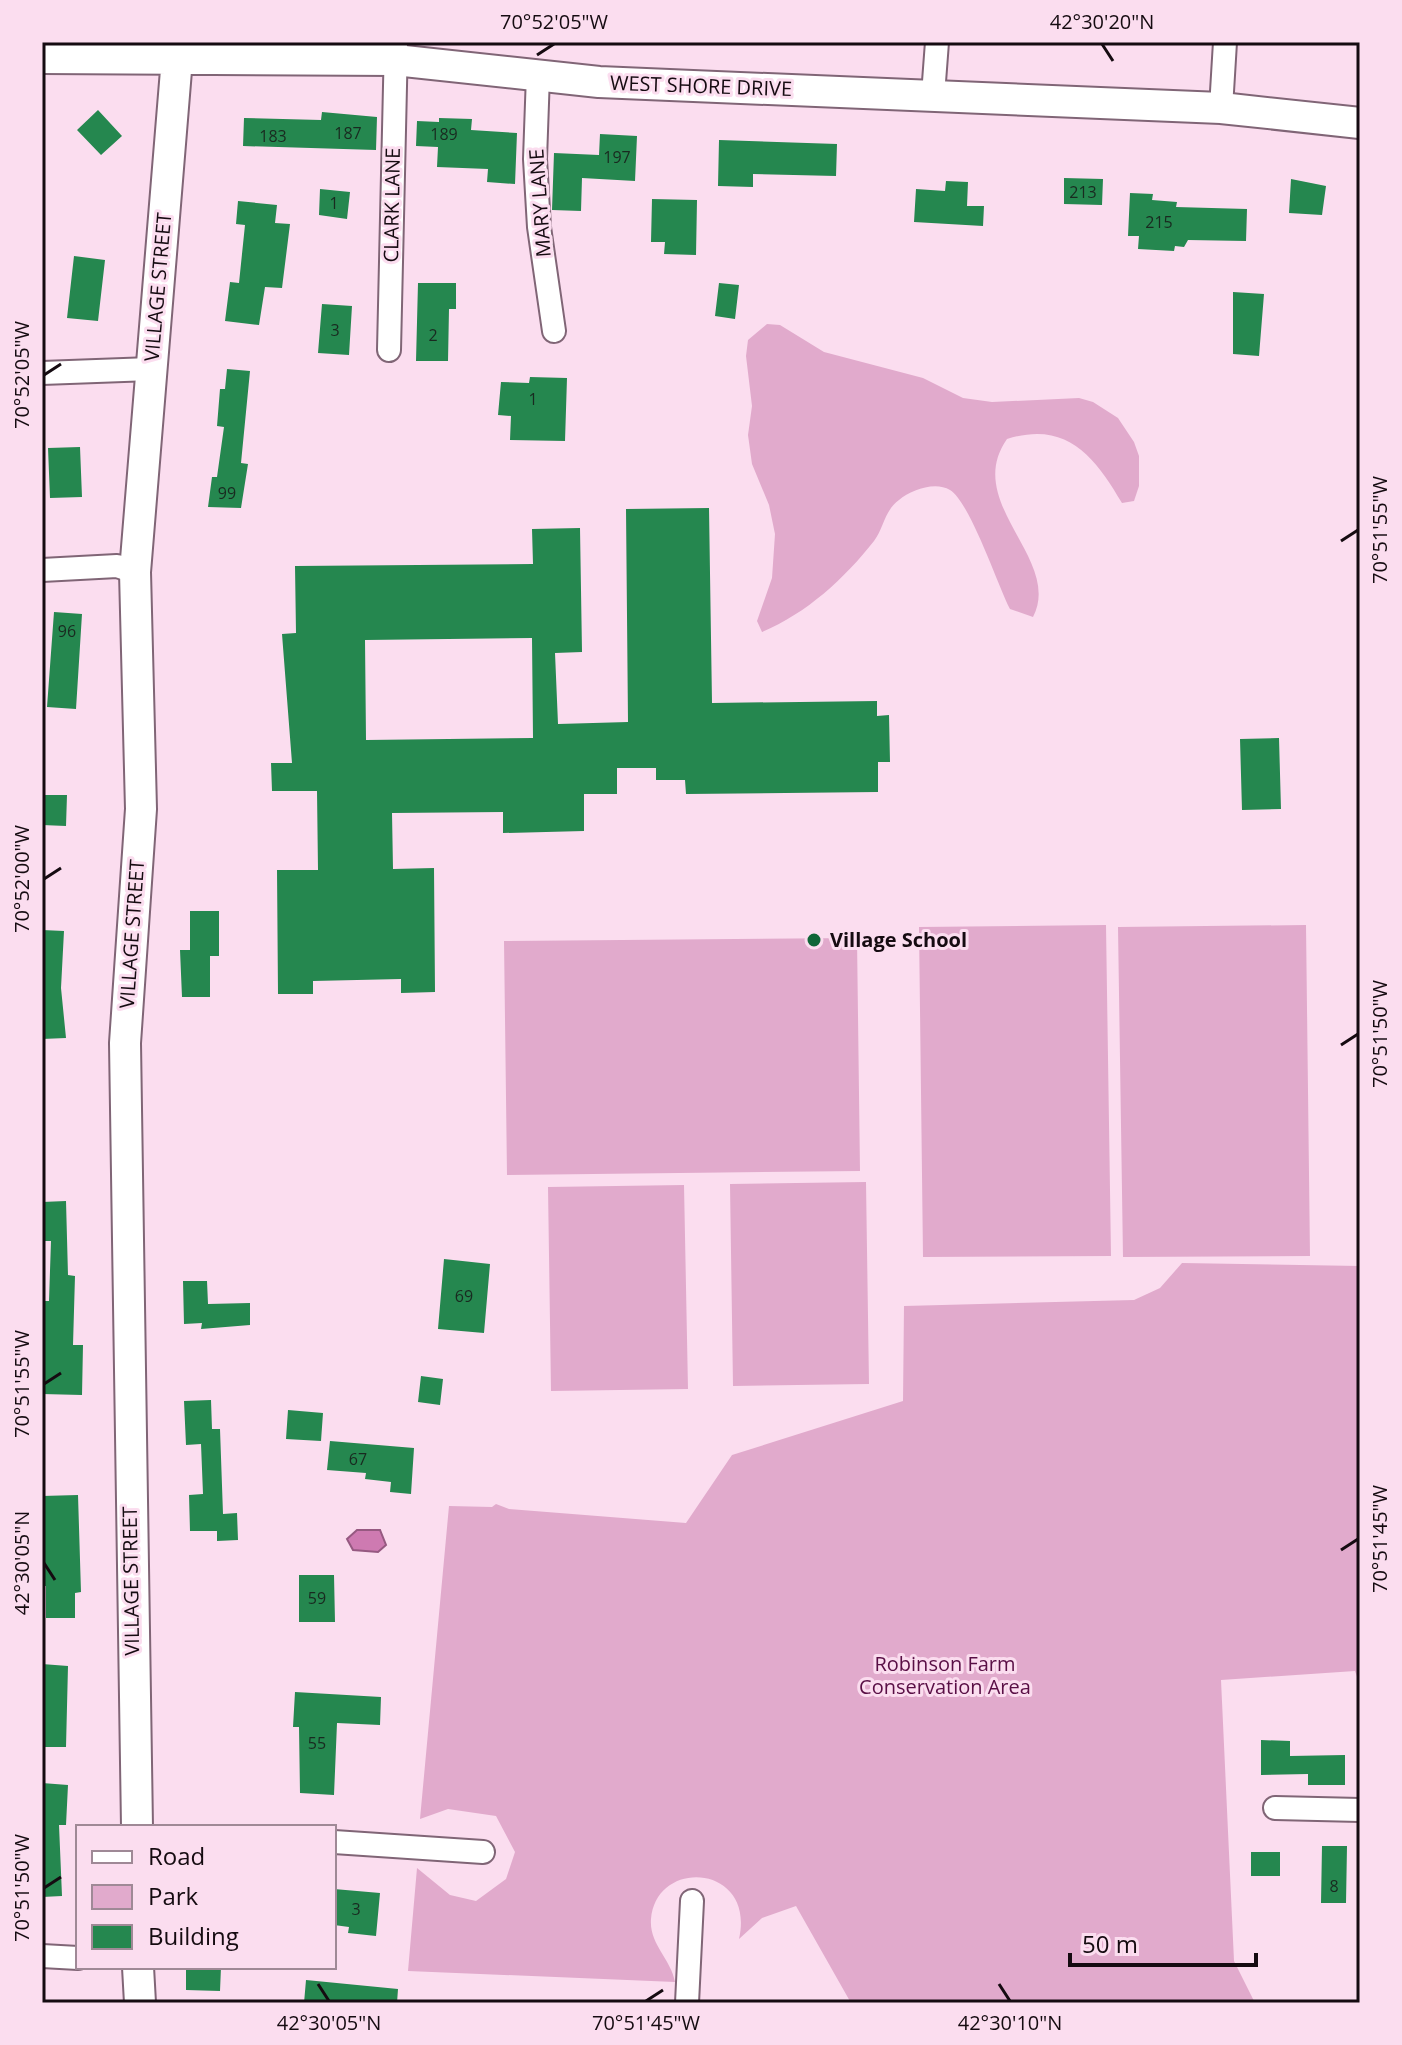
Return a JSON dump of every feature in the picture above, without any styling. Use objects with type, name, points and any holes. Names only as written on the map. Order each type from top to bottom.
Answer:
[{"type":"main road","name":"WEST SHORE DRIVE","points":[[42,58],[178,50],[396,51],[599,82],[1221,108],[1360,123]]},
{"type":"main road","name":"VILLAGE STREET","points":[[137,1825],[125,1043],[141,809],[135,572],[178,50]]},
{"type":"main road","points":[[138,1969],[140,2003]]},
{"type":"street","points":[[933,95],[937,42]]},
{"type":"street","points":[[1221,108],[1225,42]]},
{"type":"street","name":"CLARK LANE","points":[[389,350],[396,51]]},
{"type":"street","name":"MARY LANE","points":[[538,75],[535,159],[539,227],[554,331]]},
{"type":"street","points":[[42,373],[151,369]]},
{"type":"street","points":[[42,570],[117,566],[135,572]]},
{"type":"street","points":[[1275,1808],[1360,1810]]},
{"type":"street","points":[[336,1842],[483,1852]]},
{"type":"street","points":[[687,2003],[692,1901]]},
{"type":"street","points":[[42,1956],[76,1958]]},
{"type":"green space","points":[[767,324],[780,325],[824,352],[923,378],[963,398],[992,402],[1079,398],[1093,402],[1118,418],[1134,442],[1139,456],[1139,486],[1134,501],[1122,503],[1090,458],[1063,439],[1028,434],[1007,439],[996,463],[996,486],[1003,508],[1035,574],[1039,595],[1033,617],[1010,609],[966,510],[950,490],[937,486],[910,493],[894,504],[874,541],[850,569],[809,605],[762,632],[757,621],[772,578],[775,534],[769,505],[752,464],[748,435],[752,406],[746,356],[748,340]]},
{"type":"green space","points":[[1106,925],[1111,1256],[923,1257],[919,927]]},
{"type":"green space","points":[[1306,925],[1310,1256],[1123,1257],[1118,927]]},
{"type":"green space","points":[[857,938],[860,1171],[507,1175],[504,941]]},
{"type":"green space","points":[[866,1182],[869,1384],[733,1386],[730,1184]]},
{"type":"green space","points":[[684,1185],[688,1389],[551,1391],[548,1187]]},
{"type":"green space","name":"Robinson Farm Conservation Area","points":[[1182,1263],[1360,1266],[1360,1685],[1355,1671],[1221,1680],[1234,1961],[1255,2003],[851,2003],[796,1906],[762,1918],[739,1939],[740,1914],[733,1896],[720,1883],[703,1878],[686,1878],[669,1885],[657,1899],[651,1919],[653,1936],[675,1982],[408,1971],[417,1868],[450,1895],[476,1901],[506,1879],[515,1852],[496,1816],[448,1809],[420,1819],[449,1506],[492,1507],[496,1504],[509,1509],[686,1523],[732,1455],[903,1401],[904,1306],[1134,1300],[1160,1288]]},
{"type":"shaded area","points":[[357,1530],[380,1530],[386,1545],[378,1552],[353,1550],[347,1539]]},
{"type":"building","points":[[98,110],[122,136],[101,155],[77,130]]},
{"type":"building","points":[[322,112],[377,117],[376,150],[243,146],[244,118],[321,120]]},
{"type":"building","points":[[439,118],[472,119],[471,130],[517,133],[515,184],[487,182],[488,169],[437,167],[438,147],[416,146],[417,121],[439,122]]},
{"type":"building","points":[[600,134],[637,136],[635,181],[582,178],[581,211],[552,210],[554,153],[599,155]]},
{"type":"building","points":[[719,140],[837,144],[836,176],[753,174],[753,187],[718,186]]},
{"type":"building","points":[[1064,178],[1103,179],[1102,205],[1064,204]]},
{"type":"building","points":[[1291,179],[1326,186],[1322,215],[1289,213]]},
{"type":"building","points":[[946,181],[968,182],[967,206],[984,206],[983,226],[914,222],[916,189],[945,191]]},
{"type":"building","points":[[320,189],[350,192],[347,219],[319,215]]},
{"type":"building","points":[[1130,193],[1153,194],[1152,200],[1177,202],[1176,207],[1247,209],[1246,241],[1188,240],[1184,247],[1175,246],[1174,251],[1138,249],[1139,236],[1128,236]]},
{"type":"building","points":[[652,199],[697,200],[696,255],[664,254],[665,242],[651,242]]},
{"type":"building","points":[[238,201],[277,205],[275,223],[290,224],[282,288],[265,287],[259,325],[225,321],[230,282],[239,283],[245,225],[236,224]]},
{"type":"building","points":[[74,256],[105,260],[98,321],[67,318]]},
{"type":"building","points":[[418,283],[456,283],[456,309],[449,309],[448,361],[416,361]]},
{"type":"building","points":[[719,283],[739,285],[735,319],[715,316]]},
{"type":"building","points":[[1233,292],[1264,294],[1259,356],[1233,354]]},
{"type":"building","points":[[322,304],[352,306],[349,355],[318,353]]},
{"type":"building","points":[[227,369],[250,371],[241,463],[248,464],[241,508],[208,507],[212,477],[217,477],[224,427],[217,426],[220,389],[225,389]]},
{"type":"building","points":[[530,377],[567,378],[565,441],[510,440],[511,416],[498,415],[501,382],[529,383]]},
{"type":"building","points":[[80,447],[82,497],[50,498],[48,448]]},
{"type":"building","points":[[709,508],[712,703],[877,701],[877,716],[889,715],[890,762],[878,762],[878,792],[686,794],[685,780],[656,780],[656,768],[617,768],[617,794],[584,794],[584,831],[503,833],[503,812],[392,813],[393,869],[434,868],[435,992],[401,993],[401,979],[313,981],[313,994],[278,994],[277,870],[318,870],[317,791],[272,791],[271,763],[292,763],[282,634],[296,633],[295,566],[533,564],[532,529],[580,528],[582,652],[555,653],[558,724],[628,722],[626,509]],"holes":[[[532,638],[533,738],[366,740],[365,640]]]},
{"type":"building","points":[[54,612],[82,614],[76,709],[47,707]]},
{"type":"building","points":[[1279,738],[1281,809],[1242,810],[1240,739]]},
{"type":"building","points":[[42,795],[67,795],[66,826],[42,825]]},
{"type":"building","points":[[190,911],[219,911],[219,956],[210,956],[210,997],[182,997],[180,950],[190,950]]},
{"type":"building","points":[[42,930],[64,931],[61,988],[66,1038],[42,1039]]},
{"type":"building","points":[[66,1201],[68,1275],[75,1276],[73,1345],[83,1345],[82,1395],[42,1394],[43,1301],[49,1301],[51,1241],[42,1241],[42,1202]]},
{"type":"building","points":[[444,1259],[490,1264],[484,1333],[438,1329]]},
{"type":"building","points":[[183,1281],[207,1281],[208,1304],[250,1303],[250,1325],[201,1329],[202,1323],[184,1324]]},
{"type":"building","points":[[421,1376],[443,1379],[440,1405],[418,1402]]},
{"type":"building","points":[[211,1400],[212,1429],[220,1429],[223,1514],[237,1513],[238,1540],[217,1541],[217,1531],[190,1531],[189,1495],[203,1494],[201,1444],[186,1445],[184,1401]]},
{"type":"building","points":[[288,1410],[323,1413],[321,1441],[286,1439]]},
{"type":"building","points":[[330,1441],[414,1448],[411,1494],[390,1492],[391,1482],[365,1479],[366,1473],[327,1470]]},
{"type":"building","points":[[78,1495],[81,1592],[75,1593],[75,1618],[46,1618],[46,1586],[42,1586],[42,1496]]},
{"type":"building","points":[[299,1575],[334,1575],[335,1622],[299,1622]]},
{"type":"building","points":[[42,1664],[68,1666],[66,1747],[42,1747]]},
{"type":"building","points":[[295,1692],[381,1697],[380,1725],[337,1723],[334,1795],[300,1793],[299,1727],[293,1727]]},
{"type":"building","points":[[1261,1740],[1290,1741],[1290,1756],[1345,1755],[1345,1785],[1308,1785],[1308,1774],[1261,1775]]},
{"type":"building","points":[[42,1783],[68,1785],[66,1825],[59,1825],[62,1896],[42,1897]]},
{"type":"building","points":[[1322,1846],[1347,1846],[1346,1903],[1321,1903]]},
{"type":"building","points":[[1251,1852],[1280,1852],[1280,1876],[1251,1876]]},
{"type":"building","points":[[336,1889],[380,1893],[376,1936],[348,1933],[349,1927],[336,1925]]},
{"type":"building","points":[[186,1969],[221,1969],[220,1991],[186,1990]]},
{"type":"building","points":[[306,1980],[398,1989],[397,2003],[304,2003]]},
{"type":"place","name":"Village School","points":[[814,940]]}]
